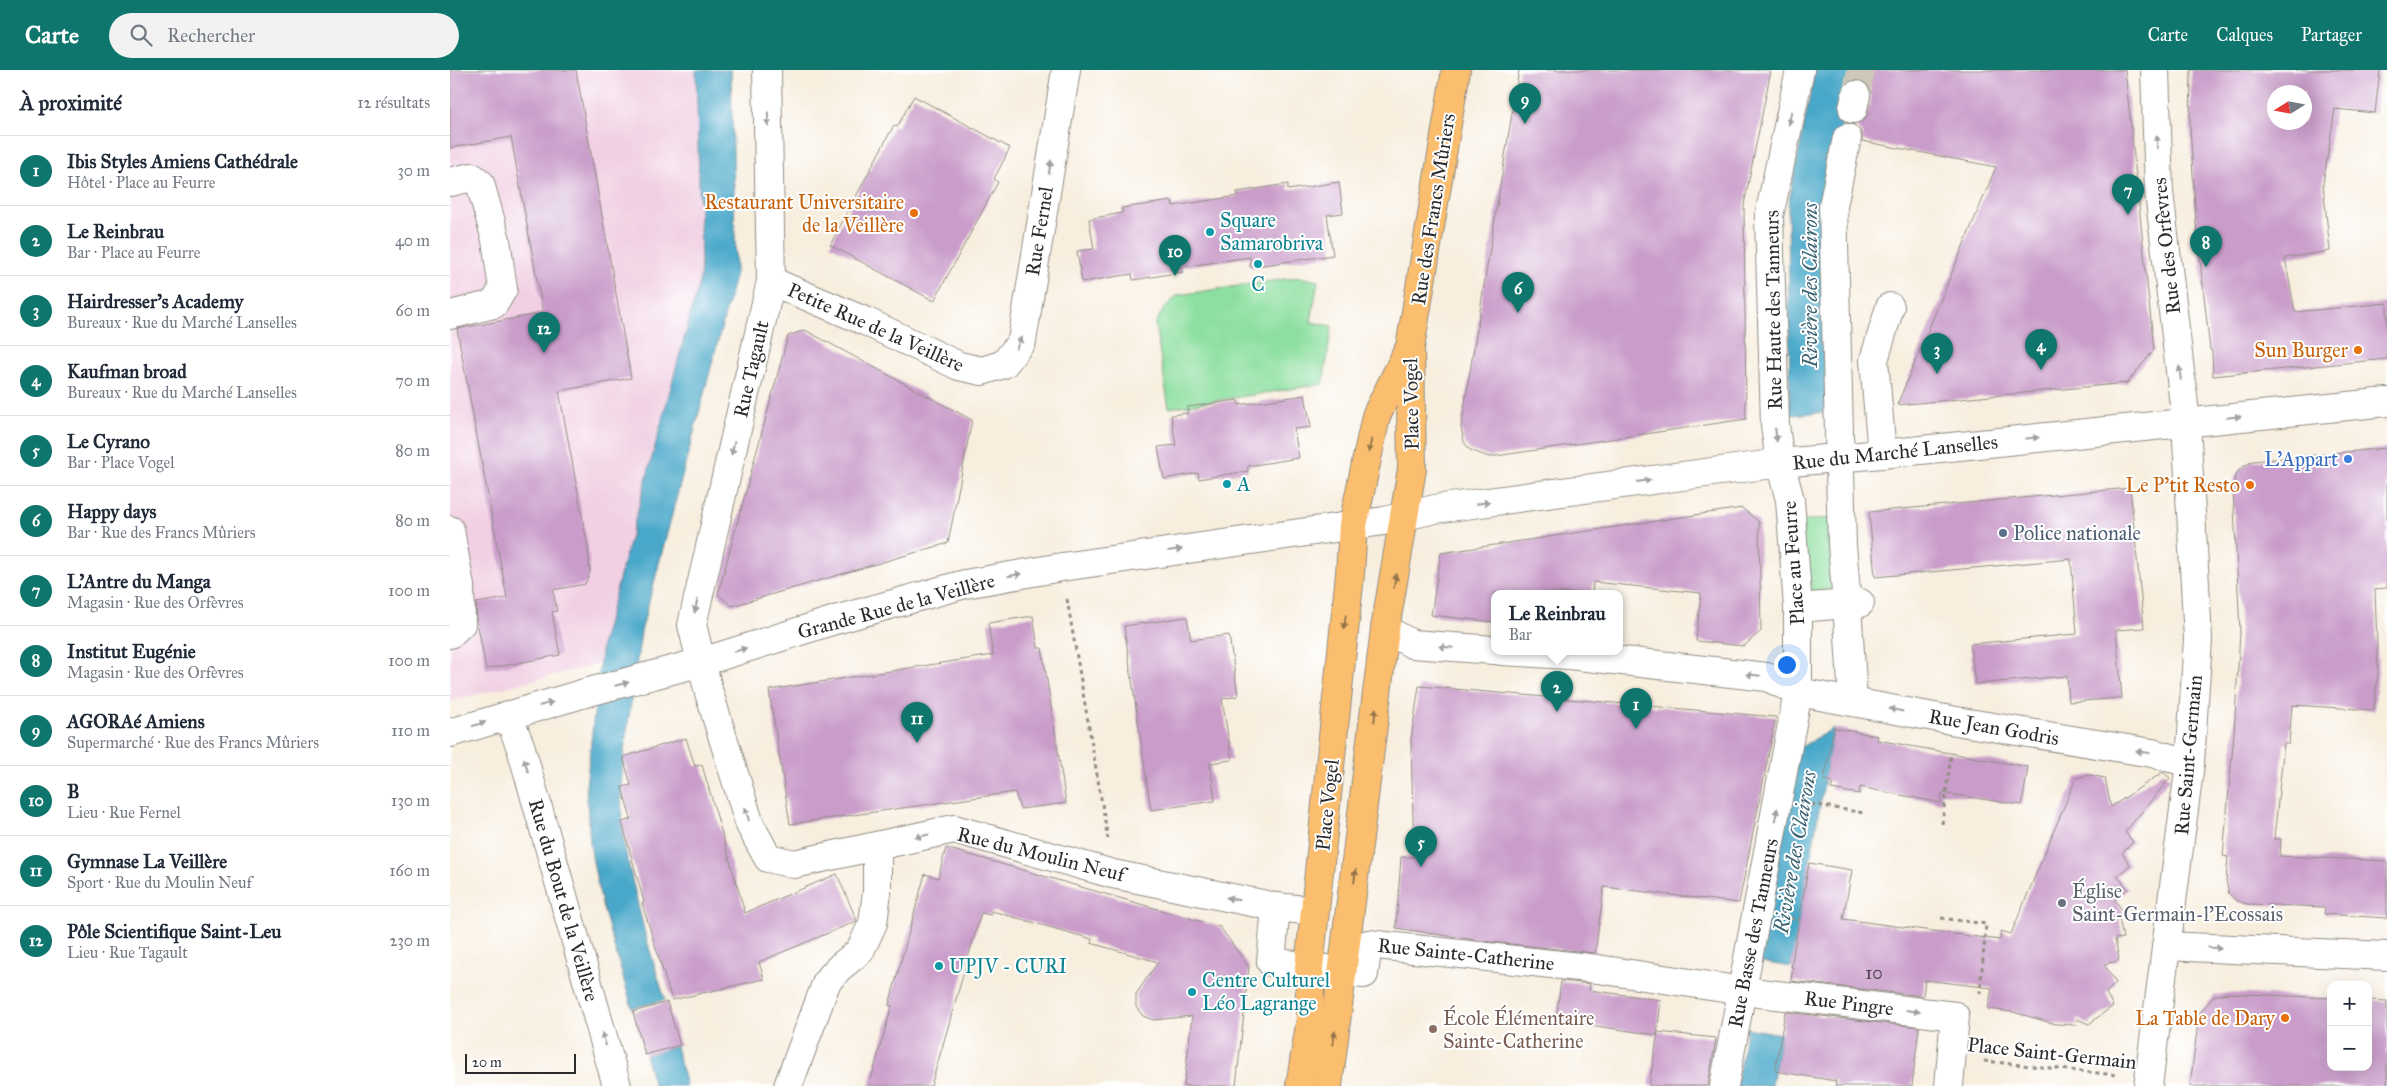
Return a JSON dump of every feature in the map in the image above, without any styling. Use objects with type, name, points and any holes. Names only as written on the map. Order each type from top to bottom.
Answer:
[{"type":"main road","name":"Rue des Francs Mûriers","points":[[1410,348],[1456,70]]},
{"type":"main road","name":"Place Vogel","points":[[1328,1086],[1385,629],[1412,469],[1410,348]]},
{"type":"main road","name":"Place Vogel","points":[[1300,1086],[1311,1019],[1310,968],[1350,574],[1353,525],[1376,416],[1410,348]]},
{"type":"street","name":"Rue Tagault","points":[[767,70],[771,281],[692,625],[709,693],[750,825],[768,858]]},
{"type":"street","name":"Rue Fernel","points":[[982,370],[1004,364],[1022,341],[1066,70]]},
{"type":"street","name":"Rue Haute des Tanneurs","points":[[1780,463],[1775,425],[1769,216],[1800,70]]},
{"type":"street","name":"Rue des Orfèvres","points":[[2155,70],[2159,192],[2186,422]]},
{"type":"street","points":[[1847,138],[1834,206],[1842,545],[1854,604],[1854,701]]},
{"type":"street","points":[[450,182],[472,177],[480,183],[496,240],[503,289],[494,304],[450,315]]},
{"type":"street","name":"Petite Rue de la Veillère","points":[[771,281],[868,322],[959,366],[982,370]]},
{"type":"street","points":[[1882,454],[1874,360],[1890,307]]},
{"type":"street","name":"Rue du Marché Lanselles","points":[[1353,525],[1405,517],[1435,509],[1780,463],[2387,402]]},
{"type":"street","name":"Rue Saint-Germain","points":[[2149,1082],[2190,763],[2198,639],[2186,422]]},
{"type":"street","name":"Place au Feurre","points":[[1780,463],[1790,500],[1798,608],[1798,692]]},
{"type":"street","name":"Grande Rue de la Veillère","points":[[450,733],[584,693],[702,662],[835,620],[966,584],[1062,567],[1353,525]]},
{"type":"street","points":[[450,530],[460,586],[461,624],[450,634]]},
{"type":"street","points":[[1798,608],[1854,604]]},
{"type":"street","points":[[1385,629],[1412,644],[1491,650]]},
{"type":"street","points":[[1569,655],[1767,677],[1798,692]]},
{"type":"street","name":"Rue Jean Godris","points":[[1798,692],[1956,721],[2152,753],[2190,763]]},
{"type":"street","name":"Rue Basse des Tanneurs","points":[[1724,1086],[1780,798],[1798,692]]},
{"type":"street","name":"Rue du Bout de la Veillère","points":[[508,715],[521,748],[617,1086]]},
{"type":"street","name":"Rue du Moulin Neuf","points":[[768,858],[794,864],[954,829],[1113,874],[1276,907],[1316,911]]},
{"type":"street","points":[[788,1086],[827,981],[840,967],[860,951],[873,923],[877,892],[876,846]]},
{"type":"street","name":"Rue Sainte-Catherine","points":[[1276,907],[1271,962],[1364,974],[1368,944],[1598,969],[1743,991]]},
{"type":"street","points":[[2166,946],[2387,956]]},
{"type":"street","name":"Rue Pingre","points":[[1743,991],[1955,1016],[1952,1057]]},
{"type":"street","points":[[1949,1086],[1952,1057]]},
{"type":"path","points":[[1062,567],[1113,874]]},
{"type":"path","points":[[1942,824],[1956,721]]},
{"type":"path","points":[[1780,798],[1864,813]]},
{"type":"path","points":[[1941,918],[1986,924],[1980,1002]]},
{"type":"path","name":"Place Saint-Germain","points":[[1952,1057],[2149,1082]]},
{"type":"shaded area","points":[[450,70],[696,70],[701,283],[598,664],[450,701]]},
{"type":"green space","points":[[1299,277],[1318,281],[1311,322],[1332,326],[1323,384],[1169,408],[1155,324],[1165,307],[1178,295]]},
{"type":"green space","points":[[1832,518],[1839,597],[1805,600],[1798,521]]},
{"type":"water","points":[[696,70],[731,70],[736,273],[641,632],[624,752],[621,788],[623,838],[645,934],[665,1000],[632,1008],[602,905],[593,862],[586,786],[602,643],[700,279]]},
{"type":"water","name":"Rivière des Clairons","points":[[1815,70],[1853,70],[1826,203],[1829,412],[1790,415],[1788,205]]},
{"type":"water","name":"Rivière des Clairons","points":[[1834,728],[1791,967],[1759,962],[1799,748]]},
{"type":"water","points":[[1747,1028],[1781,1034],[1772,1086],[1736,1086]]},
{"type":"water","points":[[676,1046],[686,1086],[654,1086],[645,1055]]},
{"type":"building","points":[[450,70],[576,70],[631,378],[559,391],[588,547],[590,573],[585,584],[553,590],[557,611],[552,612],[560,655],[486,669],[477,621],[476,603],[507,598],[457,329],[543,313],[511,137],[450,148]]},
{"type":"building","points":[[1519,70],[1771,70],[1744,205],[1746,419],[1489,457],[1470,450],[1464,442],[1461,427]]},
{"type":"building","points":[[1853,70],[2125,70],[2154,350],[2127,383],[1897,405],[1996,167],[1862,141],[1862,133],[1853,124],[1865,119],[1871,91],[1866,83],[1859,80],[1851,80]]},
{"type":"building","points":[[2191,70],[2380,70],[2375,113],[2335,109],[2323,184],[2330,251],[2285,258],[2295,312],[2387,303],[2387,359],[2213,376],[2212,351],[2210,350],[2196,223],[2190,126]]},
{"type":"building","name":"Restaurant Universitaire de la Veillère","points":[[914,96],[1010,148],[994,179],[998,182],[934,301],[830,245],[894,125],[897,127]]},
{"type":"building","name":"Square Samarobriva","points":[[1339,182],[1343,213],[1327,215],[1333,255],[1250,267],[1250,257],[1182,267],[1183,272],[1133,280],[1132,274],[1082,282],[1077,251],[1094,249],[1089,219],[1122,213],[1122,208],[1172,201],[1173,206],[1238,196],[1237,192],[1288,184],[1288,190]]},
{"type":"building","points":[[805,330],[972,420],[948,543],[732,606],[718,594],[788,336]]},
{"type":"building","points":[[1305,395],[1311,427],[1294,429],[1299,458],[1248,466],[1248,471],[1199,479],[1198,473],[1164,479],[1158,447],[1176,445],[1171,415],[1188,413],[1187,407],[1237,400],[1239,405]]},
{"type":"building","points":[[2387,448],[2387,588],[2375,589],[2378,673],[2374,710],[2292,705],[2289,744],[2284,744],[2274,839],[2281,839],[2280,856],[2387,861],[2387,918],[2324,914],[2325,907],[2247,904],[2237,901],[2229,894],[2226,881],[2228,857],[2223,856],[2234,733],[2240,632],[2233,487],[2235,477],[2240,469],[2253,461]]},
{"type":"building","points":[[2130,488],[2144,628],[2116,630],[2122,698],[2069,702],[2067,676],[1975,684],[1970,644],[2077,634],[2071,559],[1875,577],[1869,512]]},
{"type":"building","points":[[1742,508],[1759,522],[1761,631],[1744,646],[1696,641],[1701,593],[1593,582],[1592,590],[1491,590],[1491,622],[1431,615],[1441,553]]},
{"type":"building","points":[[1033,616],[1038,648],[1042,648],[1066,803],[1020,809],[1015,792],[790,824],[769,690],[993,655],[988,623]]},
{"type":"building","points":[[1187,617],[1191,640],[1229,635],[1238,696],[1222,699],[1232,760],[1210,763],[1215,801],[1151,810],[1124,626]]},
{"type":"building","points":[[1419,686],[1776,717],[1739,903],[1604,887],[1595,953],[1482,941],[1396,928],[1401,857],[1414,857],[1411,740]]},
{"type":"building","points":[[1834,728],[1878,736],[1877,740],[2028,767],[2022,805],[1942,793],[1941,803],[1860,787],[1859,794],[1831,789],[1833,782],[1824,780]]},
{"type":"building","points":[[686,738],[695,766],[702,765],[745,913],[837,874],[857,921],[759,962],[764,979],[672,1000],[642,903],[644,902],[622,822],[631,819],[622,787],[631,785],[623,757]]},
{"type":"building","points":[[2163,772],[2170,778],[2125,832],[2133,842],[2122,853],[2130,865],[2117,876],[2128,889],[2115,900],[2124,913],[2119,918],[2123,938],[2115,939],[2118,961],[2104,964],[2116,983],[2106,993],[2113,1006],[2089,1024],[2077,1019],[2076,1025],[2056,1024],[2013,1012],[1988,1009],[1992,988],[1925,980],[1923,996],[1791,981],[1793,967],[1791,967],[1809,863],[1852,870],[1843,919],[2000,940],[2001,931],[2011,934],[2076,778],[2090,775],[2105,778],[2111,807]]},
{"type":"building","points":[[946,848],[1220,927],[1249,967],[1236,1086],[1184,1086],[1192,1016],[1153,1020],[1143,1016],[1136,1007],[1136,994],[1158,962],[1091,943],[1092,939],[992,911],[991,915],[981,913],[931,1086],[869,1086],[892,1006],[889,1005],[925,874],[938,878]]},
{"type":"building","points":[[1561,981],[1590,984],[1589,990],[1661,1000],[1657,1035],[1556,1020]]},
{"type":"building","points":[[2227,993],[2327,998],[2327,1071],[2372,1071],[2372,1000],[2387,1001],[2387,1086],[2190,1086],[2199,1014],[2214,996]]},
{"type":"building","points":[[667,1002],[680,1045],[645,1055],[633,1012]]},
{"type":"building","points":[[1785,1012],[1919,1027],[1912,1086],[1835,1086],[1836,1081],[1775,1071]]},
{"type":"building","points":[[1658,1032],[1716,1038],[1708,1086],[1649,1086]]},
{"type":"tunnel","points":[[1856,95],[1861,70]]},
{"type":"place","name":"AGORAé Amiens","points":[[1525,124]]},
{"type":"place","name":"Restaurant Universitaire de la Veillère","points":[[914,213]]},
{"type":"place","name":"L'Antre du Manga","points":[[2128,215]]},
{"type":"place","name":"Square Samarobriva","points":[[1210,232]]},
{"type":"place","name":"C","points":[[1258,264]]},
{"type":"place","name":"Institut Eugénie","points":[[2206,267]]},
{"type":"place","name":"B","points":[[1175,276]]},
{"type":"place","name":"Happy days","points":[[1518,313]]},
{"type":"place","name":"Sun Burger","points":[[2358,350]]},
{"type":"place","name":"Pôle Scientifique Saint-Leu","points":[[544,353]]},
{"type":"place","name":"Kaufman broad","points":[[2041,370]]},
{"type":"place","name":"Hairdresser's Academy","points":[[1937,374]]},
{"type":"place","name":"L'Appart","points":[[2348,459]]},
{"type":"place","name":"A","points":[[1227,484]]},
{"type":"place","name":"Le P'tit Resto","points":[[2250,485]]},
{"type":"place","name":"Police nationale","points":[[2003,533]]},
{"type":"place","name":"Le Reinbrau","points":[[1557,712]]},
{"type":"place","name":"Ibis Styles Amiens Cathédrale","points":[[1636,729]]},
{"type":"place","name":"Gymnase La Veillère","points":[[917,743]]},
{"type":"place","name":"Le Cyrano","points":[[1421,867]]},
{"type":"place","name":"Église Saint-Germain-l'Ecossais","points":[[2062,903]]},
{"type":"place","name":"UPJV - CURI","points":[[939,966]]},
{"type":"place","name":"Centre Culturel Léo Lagrange","points":[[1192,992]]},
{"type":"place","name":"La Table de Dary","points":[[2285,1018]]},
{"type":"place","name":"École Élémentaire Sainte-Catherine","points":[[1433,1029]]}]
